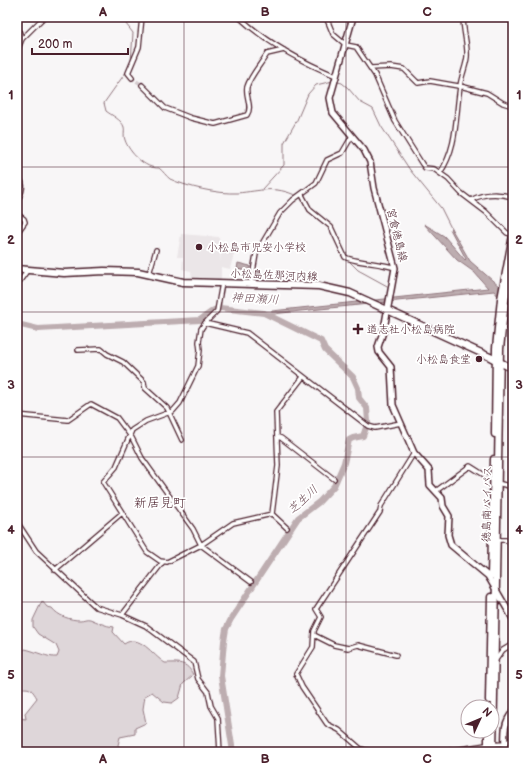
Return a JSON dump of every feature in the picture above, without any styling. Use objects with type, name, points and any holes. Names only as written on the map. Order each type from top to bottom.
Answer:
[{"type":"main road","name":"宮倉徳島線","points":[[353,17],[331,92],[331,108],[337,118],[364,150],[370,162],[374,188],[394,268],[382,336],[378,347],[379,352],[391,367],[393,405],[414,453],[428,470],[430,484],[442,498],[443,506],[449,516],[448,535],[451,545],[482,570],[491,581],[513,619]]},
{"type":"main road","name":"徳島南バイパス","points":[[488,752],[490,744],[491,581],[498,361],[503,300],[513,234]]},
{"type":"main road","name":"徳島南バイパス","points":[[509,266],[513,258]]},
{"type":"main road","name":"小松島佐那河内線","points":[[17,269],[64,273],[104,271],[148,274],[183,282],[332,288],[374,304],[513,369]]},
{"type":"main road","name":"徳島南バイパス","points":[[489,699],[495,588],[496,540],[494,482]]},
{"type":"main road","points":[[505,752],[506,724],[513,712]]},
{"type":"main road","name":"徳島南バイパス","points":[[489,739],[493,752]]},
{"type":"street","points":[[17,51],[22,39],[44,17]]},
{"type":"street","points":[[132,78],[128,74],[139,47],[142,17]]},
{"type":"street","points":[[239,17],[251,28],[284,50],[336,76]]},
{"type":"street","points":[[326,17],[333,34],[346,45],[356,47],[371,68],[389,103],[395,121],[408,140],[416,156],[426,168],[434,168],[507,232],[513,234]]},
{"type":"street","points":[[440,173],[449,158],[454,142],[455,120],[467,56],[463,17]]},
{"type":"street","points":[[17,26],[22,39]]},
{"type":"street","points":[[142,85],[169,112],[218,124],[246,115],[249,109],[247,88],[250,82],[267,54],[284,50]]},
{"type":"street","points":[[371,68],[391,67],[404,69],[418,83],[430,81],[487,93],[503,103],[513,106]]},
{"type":"street","points":[[251,284],[256,254],[283,209],[316,183],[327,160],[342,153],[352,136]]},
{"type":"street","points":[[17,177],[22,181],[23,185],[17,201]]},
{"type":"street","points":[[302,194],[310,210],[331,227],[345,257],[380,263],[394,268]]},
{"type":"street","points":[[471,200],[483,196],[500,194],[513,197]]},
{"type":"street","points":[[17,214],[24,219],[25,222],[17,233]]},
{"type":"street","points":[[148,274],[156,250]]},
{"type":"street","points":[[17,285],[27,271]]},
{"type":"street","points":[[222,283],[218,308],[204,322],[200,329],[198,366],[180,404],[173,411],[146,421],[129,434],[116,467],[103,482],[146,552],[163,562],[167,562],[201,545],[233,523],[272,514]]},
{"type":"street","points":[[204,322],[248,333],[367,426],[375,428],[401,422]]},
{"type":"street","points":[[78,350],[101,348],[107,354],[124,362],[144,382],[145,388],[158,399],[169,413],[182,440]]},
{"type":"street","points":[[272,514],[278,466],[276,412],[303,377]]},
{"type":"street","points":[[17,415],[68,420],[91,404],[117,418],[129,434],[142,458],[193,529],[201,545],[251,582]]},
{"type":"street","points":[[278,437],[334,479]]},
{"type":"street","points":[[372,752],[361,749],[339,730],[327,724],[302,687],[296,674],[313,647],[314,635],[321,617],[316,609],[380,512],[381,506],[414,453]]},
{"type":"street","points":[[436,491],[470,466],[494,482],[513,487]]},
{"type":"street","points":[[55,570],[122,513]]},
{"type":"street","points":[[272,514],[287,528]]},
{"type":"street","points":[[17,522],[36,551],[96,607],[122,615],[151,629],[194,662],[199,681],[208,692],[211,706],[218,718],[220,752]]},
{"type":"street","points":[[496,540],[506,540],[513,544]]},
{"type":"street","points":[[122,615],[163,562]]},
{"type":"street","points":[[314,635],[334,645],[348,648],[358,645],[396,655]]},
{"type":"street","points":[[491,663],[503,650],[513,644]]},
{"type":"street","points":[[442,752],[490,744],[505,744],[513,738]]},
{"type":"shaded area","points":[[424,224],[444,236],[465,260],[466,259],[450,229],[451,228],[470,261],[500,287],[513,293],[513,303],[498,296],[494,291],[272,314],[272,311],[488,288],[474,272],[457,260]]},
{"type":"shaded area","name":"小松島市児安小学校","points":[[181,234],[219,237],[221,262],[221,249],[234,245],[236,246],[230,269],[221,267],[221,279],[192,278],[191,271],[182,269],[183,257],[177,257]]},
{"type":"shaded area","points":[[238,263],[250,266],[249,271],[237,269]]},
{"type":"shaded area","points":[[42,601],[47,607],[52,608],[64,617],[76,620],[90,619],[114,627],[113,632],[124,644],[130,641],[141,643],[165,663],[182,664],[191,670],[193,675],[183,684],[179,698],[172,703],[164,702],[152,692],[145,696],[143,709],[146,723],[135,728],[135,734],[120,737],[118,745],[120,752],[17,752],[17,718],[26,719],[25,713],[37,698],[30,689],[17,687],[17,657],[25,649],[53,657],[57,657],[59,652],[56,645],[38,634],[33,627],[33,620]]},
{"type":"waterway","points":[[128,17],[126,24],[133,33],[131,62]]},
{"type":"waterway","points":[[126,72],[104,103],[106,111],[123,124],[124,138],[127,145],[143,163],[154,168],[159,168],[170,179],[185,185],[203,189],[229,193],[274,190],[297,196]]},
{"type":"waterway","name":"神田瀬川","points":[[262,189],[284,165],[284,143],[297,120],[308,94],[316,85],[333,81]]},
{"type":"waterway","name":"神田瀬川","points":[[338,82],[342,83],[348,88],[360,102],[373,109],[381,126],[410,170],[441,208],[451,228]]},
{"type":"waterway","points":[[311,213],[318,219]]},
{"type":"waterway","points":[[338,247],[343,256]]},
{"type":"waterway","points":[[348,260],[358,270],[389,287]]},
{"type":"waterway","name":"芝生川","points":[[17,324],[38,329],[200,320],[214,310],[220,308],[264,313],[321,341],[325,350],[353,377],[358,388],[359,398],[367,408],[368,422],[363,436],[349,440],[344,463],[334,486],[319,502],[298,518],[231,619],[226,629],[221,676],[233,752]]},
{"type":"waterway","name":"神田瀬川","points":[[264,313],[275,313]]},
{"type":"tunnel","points":[[132,78],[142,85]]},
{"type":"place","name":"小松島市児安小学校","points":[[199,247]]},
{"type":"place","name":"道志社小松島病院","points":[[358,329]]},
{"type":"place","name":"小松島食堂","points":[[479,359]]},
{"type":"district","name":"新居見町","points":[[160,503]]}]
